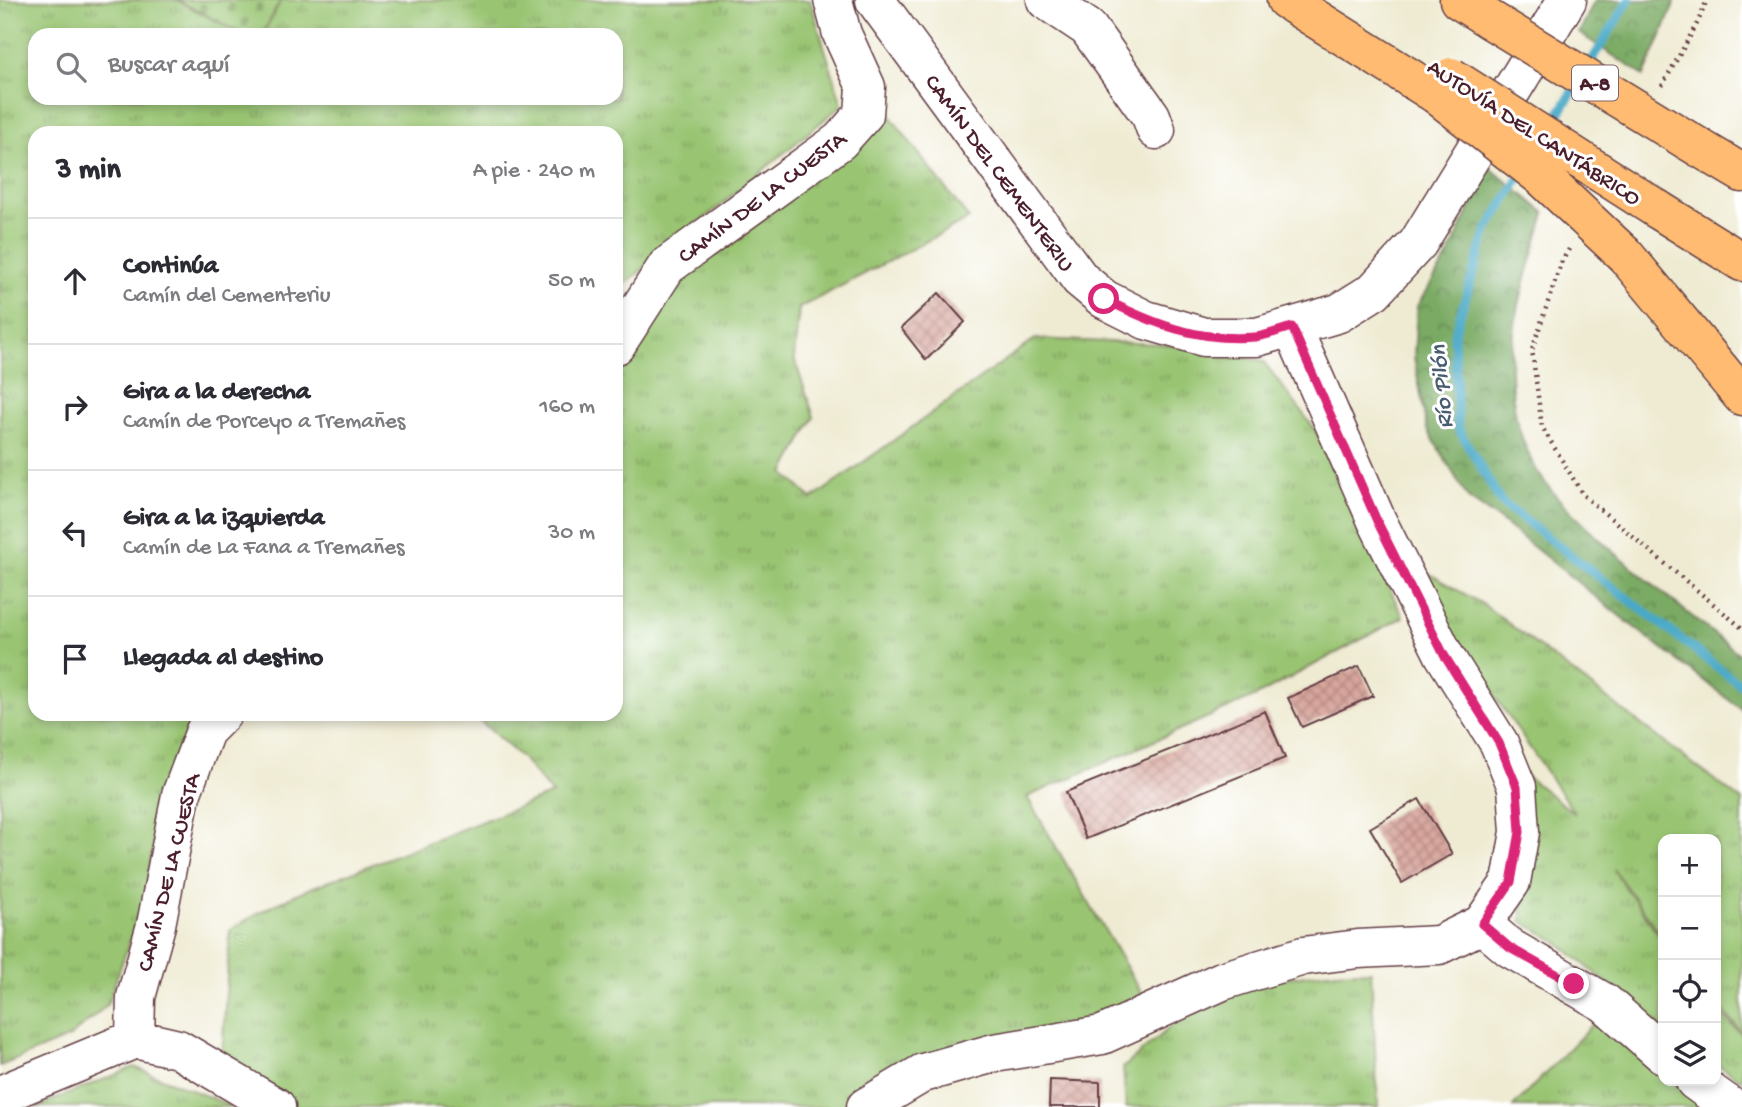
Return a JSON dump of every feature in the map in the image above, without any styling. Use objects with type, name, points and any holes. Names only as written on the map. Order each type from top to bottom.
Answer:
[{"type":"highway","points":[[1286,0],[1444,86],[1625,254],[1742,396]]},
{"type":"highway","name":"AUTOVÍA DEL CANTÁBRICO","points":[[1327,0],[1444,86],[1657,209],[1742,262]]},
{"type":"highway","name":"A-8","points":[[1474,10],[1742,173]]},
{"type":"street","name":"CAMÍN DE LA CUESTA","points":[[623,334],[667,266],[840,141],[864,114],[866,88],[842,34],[834,0]]},
{"type":"street","name":"CAMÍN DEL CEMENTERIU","points":[[875,0],[1080,279],[1104,299],[1146,320],[1204,337],[1257,337],[1339,313],[1374,291],[1418,243],[1567,0]]},
{"type":"street","points":[[1046,0],[1088,29],[1151,116],[1156,130]]},
{"type":"street","points":[[866,1107],[923,1073],[994,1053],[1102,1035],[1222,981],[1303,957],[1358,949],[1439,945],[1482,924],[1511,882],[1520,832],[1517,787],[1499,743],[1444,655],[1377,521],[1292,327]]},
{"type":"street","name":"CAMÍN DE LA CUESTA","points":[[135,1039],[136,997],[156,925],[181,795],[205,731],[215,721]]},
{"type":"street","points":[[1482,924],[1510,948],[1605,1003],[1658,1050]]},
{"type":"street","points":[[0,1095],[135,1039],[178,1049],[276,1107]]},
{"type":"street","points":[[1702,1086],[1731,1107]]},
{"type":"path","points":[[1657,94],[1698,22],[1707,0]]},
{"type":"path","points":[[1575,239],[1561,263],[1532,351],[1542,427],[1583,495],[1742,628]]},
{"type":"green space","points":[[0,0],[177,0],[230,28],[28,28],[28,105],[623,105],[623,28],[266,28],[281,0],[810,0],[842,105],[625,284],[623,126],[28,126],[28,721],[194,721],[162,784],[145,898],[107,1005],[70,1037],[0,1066]]},
{"type":"green space","points":[[177,0],[281,0],[266,28],[230,28]]},
{"type":"green space","points":[[1595,0],[1676,0],[1644,76],[1579,33]]},
{"type":"green space","points":[[884,108],[969,219],[799,308],[794,358],[814,417],[784,473],[812,499],[1035,339],[1161,344],[1263,361],[1314,428],[1403,617],[1258,695],[1027,797],[1145,999],[1074,1026],[896,1067],[846,1107],[296,1107],[222,1056],[230,930],[301,892],[552,794],[522,758],[480,721],[623,721],[623,348],[687,270]]},
{"type":"green space","points":[[1489,167],[1545,213],[1520,303],[1512,348],[1513,398],[1525,447],[1538,473],[1576,517],[1656,588],[1742,656],[1742,710],[1500,520],[1468,498],[1427,429],[1414,357],[1417,306],[1448,256]]},
{"type":"green space","points":[[1421,569],[1484,605],[1742,801],[1742,1033],[1721,1009],[1721,834],[1658,834],[1658,930],[1613,869],[1658,934],[1658,1025],[1556,941],[1521,921],[1526,776],[1575,814],[1419,585]]},
{"type":"green space","points":[[1371,971],[1378,1107],[1126,1107],[1123,1068],[1176,1022],[1252,983],[1326,972]]},
{"type":"green space","points":[[1721,1013],[1742,1035],[1742,1080],[1721,1067]]},
{"type":"green space","points":[[1597,1020],[1658,1069],[1658,1086],[1679,1086],[1706,1107],[1513,1107]]},
{"type":"green space","points":[[134,1067],[234,1107],[36,1107]]},
{"type":"building","points":[[939,293],[965,322],[926,360],[901,328]]},
{"type":"building","points":[[1359,666],[1373,696],[1302,727],[1288,698]]},
{"type":"building","points":[[1265,711],[1285,758],[1086,839],[1066,792]]},
{"type":"building","points":[[1419,799],[1452,854],[1402,883],[1370,828]]},
{"type":"building","points":[[1050,1080],[1100,1082],[1100,1107],[1049,1107]]},
{"type":"waterway","name":"Río Pilón","points":[[1587,68],[1629,0]]},
{"type":"waterway","name":"Río Pilón","points":[[1548,131],[1578,83]]},
{"type":"waterway","name":"Río Pilón","points":[[1523,172],[1487,230],[1454,334],[1458,428],[1501,502],[1742,686]]},
{"type":"route","points":[[1104,299],[1146,320],[1204,337],[1257,337],[1292,327],[1377,521],[1444,655],[1499,743],[1517,787],[1520,832],[1511,882],[1482,924],[1510,948],[1574,984]]}]
